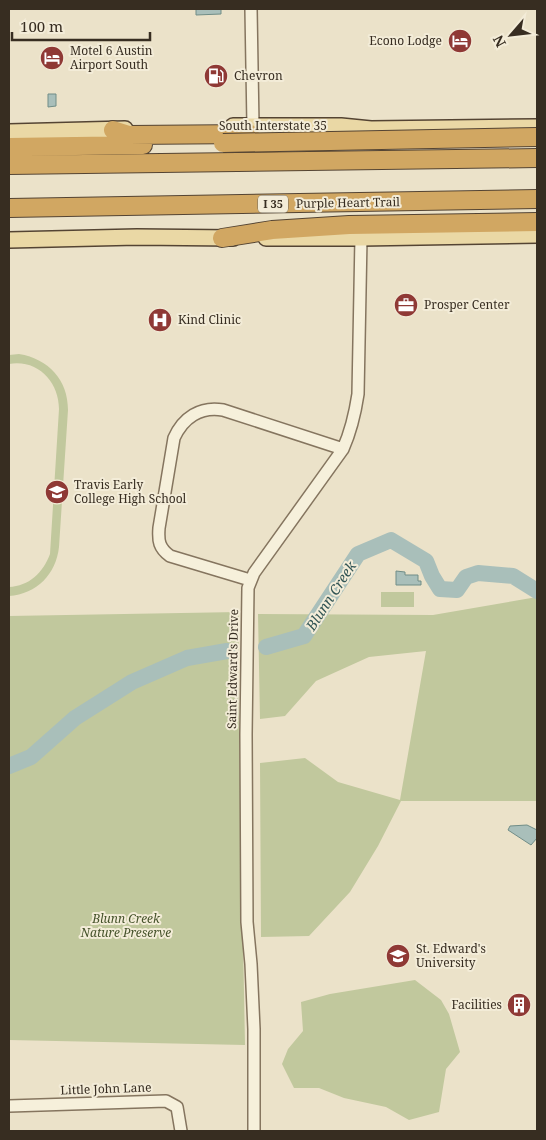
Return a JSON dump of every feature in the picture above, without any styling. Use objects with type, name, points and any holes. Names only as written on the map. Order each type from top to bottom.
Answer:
[{"type":"highway","points":[[113,130],[129,135],[348,135],[458,146],[503,159]]},
{"type":"highway","points":[[9,147],[537,137]]},
{"type":"highway","points":[[9,166],[537,158]]},
{"type":"highway","name":"Purple Heart Trail","points":[[9,208],[537,199]]},
{"type":"highway","points":[[222,238],[272,230],[349,225],[537,222]]},
{"type":"main road","name":"South Interstate 35","points":[[9,132],[113,130],[150,127],[253,126],[341,126],[371,129],[537,127]]},
{"type":"main road","points":[[9,240],[137,237],[361,238],[537,235]]},
{"type":"street","points":[[251,9],[253,126]]},
{"type":"street","points":[[343,449],[224,410],[214,408],[200,411],[183,422],[174,438],[159,528],[160,546],[170,556],[250,580],[343,449],[355,415],[358,394],[361,238]]},
{"type":"street","name":"Saint Edward's Drive","points":[[250,580],[248,588],[247,644],[247,913],[254,1029],[254,1131]]},
{"type":"street","name":"Little John Lane","points":[[9,1106],[166,1101],[177,1107],[181,1131]]},
{"type":"green space","points":[[19,354],[39,361],[55,373],[65,389],[68,410],[57,557],[49,574],[36,587],[9,596],[9,587],[23,584],[39,573],[50,554],[59,409],[55,390],[45,374],[29,365],[9,364],[9,355]]},
{"type":"green space","points":[[381,592],[414,592],[414,607],[381,607]]},
{"type":"green space","points":[[537,597],[537,801],[401,801],[378,846],[350,892],[309,936],[261,937],[260,763],[305,758],[338,782],[400,800],[426,651],[369,657],[316,681],[285,716],[260,719],[258,614],[433,615]]},
{"type":"green space","name":"Blunn Creek Nature Preserve","points":[[239,612],[238,681],[245,1045],[9,1040],[9,616]]},
{"type":"green space","points":[[415,980],[441,1000],[449,1014],[460,1052],[446,1069],[439,1112],[409,1120],[386,1107],[344,1098],[319,1088],[294,1088],[282,1064],[288,1049],[303,1031],[301,1002],[330,994]]},
{"type":"water","points":[[196,9],[221,9],[221,14],[196,15]]},
{"type":"water","points":[[48,94],[56,94],[56,106],[48,107]]},
{"type":"water","points":[[396,571],[405,572],[405,575],[418,575],[418,581],[421,581],[421,585],[396,585]]},
{"type":"water","points":[[527,825],[537,830],[537,838],[531,845],[508,830],[510,826]]},
{"type":"waterway","name":"Blunn Creek","points":[[266,647],[304,636],[358,554],[391,540],[426,561],[440,589],[457,590],[466,577],[478,573],[513,576],[537,591]]},
{"type":"waterway","name":"Blunn Creek","points":[[9,766],[31,757],[75,718],[132,682],[187,658],[227,651]]},
{"type":"place","name":"Econo Lodge","points":[[460,41]]},
{"type":"place","name":"Motel 6 Austin Airport South","points":[[52,58]]},
{"type":"place","name":"Chevron","points":[[216,76]]},
{"type":"place","name":"Prosper Center","points":[[406,305]]},
{"type":"place","name":"Kind Clinic","points":[[160,320]]},
{"type":"place","name":"Travis Early College High School","points":[[57,492]]},
{"type":"place","name":"St. Edward's University","points":[[398,956]]},
{"type":"place","name":"Facilities","points":[[519,1005]]}]
